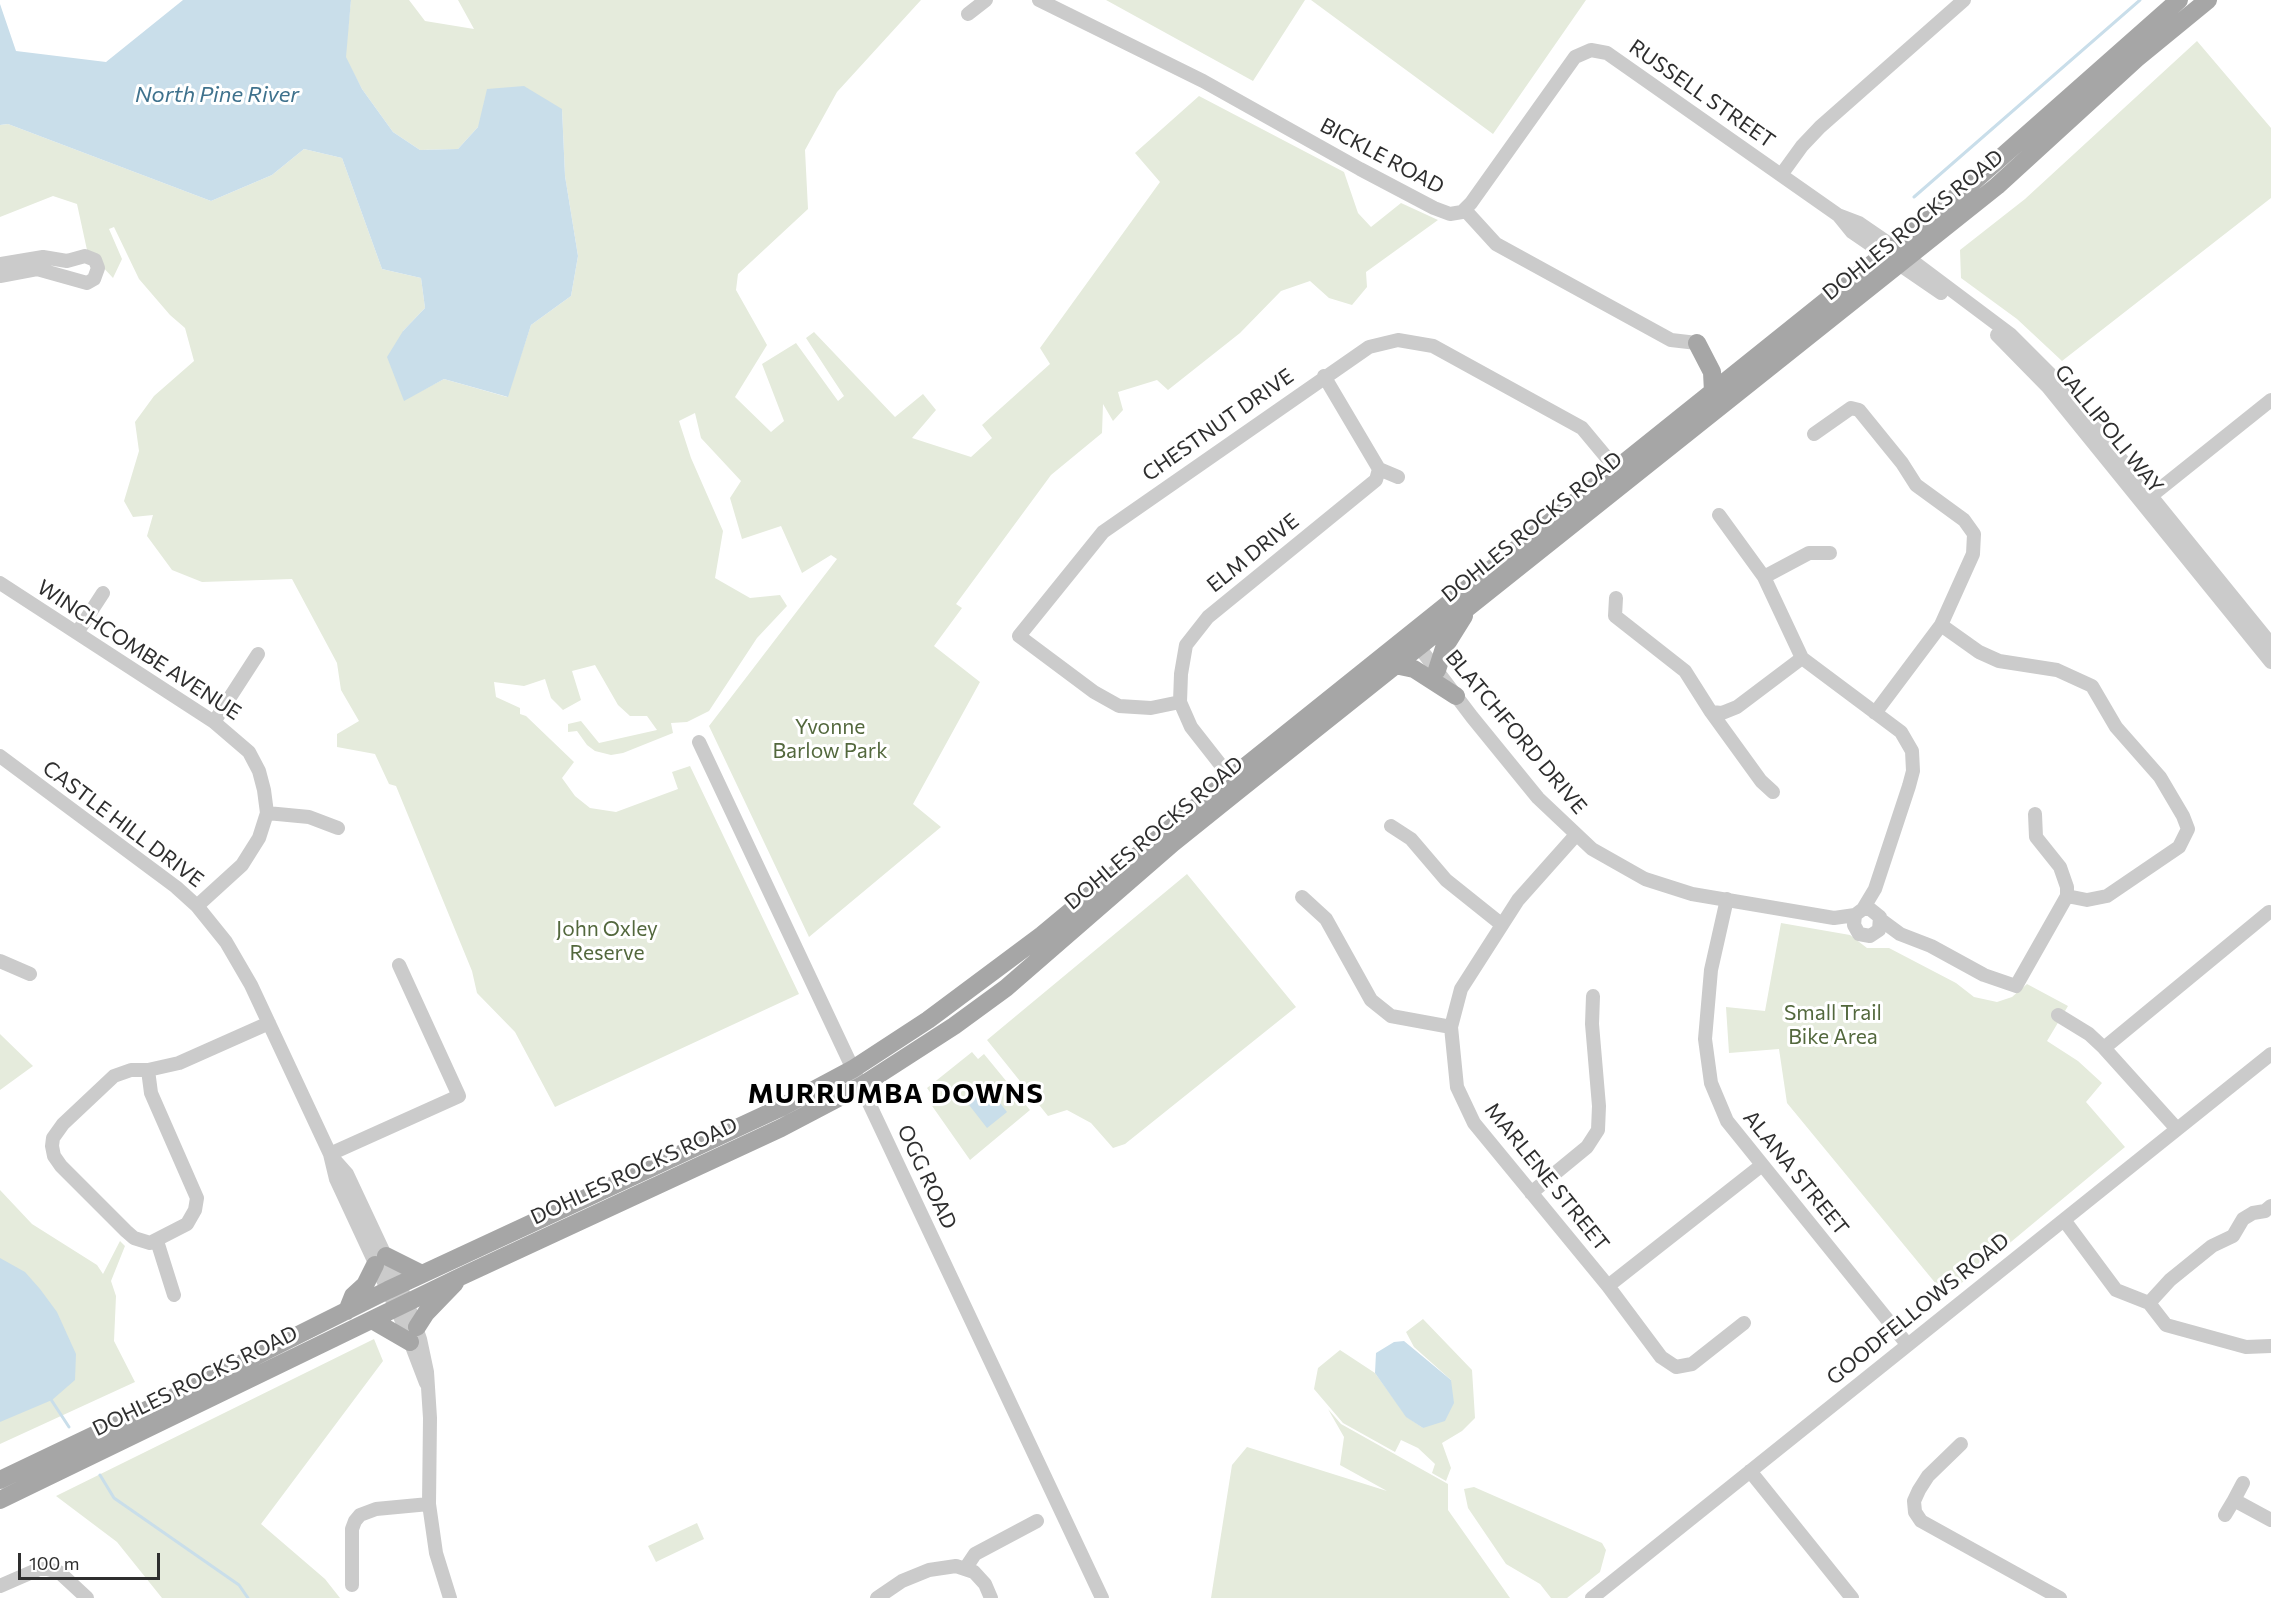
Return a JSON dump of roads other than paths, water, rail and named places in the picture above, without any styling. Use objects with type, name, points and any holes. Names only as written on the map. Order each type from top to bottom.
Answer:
[{"type":"main road","name":"DOHLES ROCKS ROAD","points":[[0,1480],[422,1274],[782,1107],[853,1069],[982,981],[1231,778],[1414,641],[1897,256],[2112,57],[2180,0]]},
{"type":"main road","name":"DOHLES ROCKS ROAD","points":[[0,1500],[460,1277],[781,1128],[861,1086],[1006,988],[1173,843],[1395,665],[1414,641],[1476,600],[1713,392],[2012,174],[2136,59],[2208,0]]},
{"type":"main road","points":[[1697,343],[1712,372],[1713,392]]},
{"type":"main road","points":[[1437,670],[1444,648],[1476,600]]},
{"type":"main road","points":[[1395,665],[1414,669],[1456,696]]},
{"type":"main road","points":[[346,1311],[353,1296],[369,1279],[381,1260],[422,1274]]},
{"type":"main road","points":[[372,1320],[414,1335],[460,1277]]},
{"type":"street","points":[[968,14],[986,0]]},
{"type":"street","name":"BICKLE ROAD","points":[[1039,0],[1203,81],[1434,208],[1450,214],[1465,210],[1496,244],[1675,342],[1697,343]]},
{"type":"street","points":[[1781,175],[1802,146],[1820,127],[1964,0]]},
{"type":"street","name":"RUSSELL STREET","points":[[1465,210],[1572,60],[1579,54],[1591,50],[1604,51],[1838,215],[1859,223],[1897,256]]},
{"type":"street","points":[[0,264],[43,257],[67,261],[85,256],[95,260],[98,268],[94,279],[87,283],[37,269],[0,276]]},
{"type":"street","name":"GALLIPOLI WAY","points":[[1897,256],[1982,322],[2015,352],[2147,499],[2271,644]]},
{"type":"street","name":"CHESTNUT DRIVE","points":[[1180,702],[1150,708],[1119,706],[1094,692],[1019,636],[1102,532],[1369,347],[1398,339],[1433,346],[1582,428],[1621,475]]},
{"type":"street","points":[[1324,376],[1379,469],[1398,477]]},
{"type":"street","points":[[2147,499],[2271,400]]},
{"type":"street","points":[[1814,434],[1851,408],[1859,410],[1902,463],[1916,485],[1964,520],[1974,534],[1973,554],[1941,625],[1875,713]]},
{"type":"street","name":"ELM DRIVE","points":[[1231,778],[1191,727],[1180,702],[1181,674],[1186,645],[1208,617],[1376,480],[1379,469]]},
{"type":"street","name":"GALLIPOLI WAY","points":[[2147,499],[2271,662]]},
{"type":"street","points":[[1719,515],[1764,577],[1802,658],[1905,736],[1912,751],[1914,761],[1909,786],[1875,889],[1868,920]]},
{"type":"street","points":[[1764,577],[1809,553],[1830,554]]},
{"type":"street","name":"WINCHCOMBE AVENUE","points":[[0,583],[213,722],[249,752],[259,771],[267,813]]},
{"type":"street","points":[[77,633],[103,593]]},
{"type":"street","points":[[1616,598],[1616,616],[1685,671],[1761,782],[1773,792]]},
{"type":"street","points":[[1941,625],[1979,652],[1999,661],[2057,670],[2092,686],[2116,728],[2160,777],[2188,829],[2179,847],[2107,896],[2087,900],[2067,896],[2067,887],[2060,867],[2036,837],[2035,814]]},
{"type":"street","name":"BLATCHFORD DRIVE","points":[[1414,641],[1538,798],[1575,836],[1616,864],[1646,879],[1692,894],[1834,918],[1868,920],[1932,946],[1984,975],[2016,986],[2067,896]]},
{"type":"street","points":[[213,722],[258,654]]},
{"type":"street","points":[[1711,712],[1722,713],[1737,707],[1802,658]]},
{"type":"street","name":"OGG ROAD","points":[[699,742],[1102,1598]]},
{"type":"street","name":"CASTLE HILL DRIVE","points":[[0,756],[176,887],[197,906],[237,959],[330,1154],[336,1179],[381,1260],[414,1335],[426,1383],[430,1418],[429,1504],[436,1553],[450,1598]]},
{"type":"street","points":[[197,906],[252,853],[267,813],[309,817],[338,828]]},
{"type":"street","points":[[1391,826],[1411,839],[1446,880],[1501,924]]},
{"type":"street","name":"MARLENE STREET","points":[[1575,836],[1518,900],[1461,989],[1451,1027],[1456,1087],[1474,1123],[1608,1286],[1661,1357],[1676,1367],[1692,1364],[1744,1323]]},
{"type":"street","points":[[1302,897],[1326,919],[1371,1000],[1391,1016],[1451,1027]]},
{"type":"street","name":"ALANA STREET","points":[[1727,899],[1711,970],[1705,1039],[1711,1083],[1726,1121],[1907,1344]]},
{"type":"street","points":[[2104,1048],[2269,912]]},
{"type":"street","points":[[0,961],[30,974]]},
{"type":"street","points":[[330,1154],[459,1096],[399,965]]},
{"type":"street","points":[[1531,1193],[1587,1148],[1598,1130],[1599,1106],[1592,1024],[1593,996]]},
{"type":"street","points":[[2058,1015],[2089,1034],[2104,1048],[2177,1129]]},
{"type":"street","points":[[148,1070],[151,1094],[197,1198],[195,1210],[187,1224],[157,1241],[143,1242],[126,1232],[61,1166],[54,1156],[53,1138],[63,1124],[114,1076],[131,1070],[148,1070],[179,1063],[269,1023]]},
{"type":"street","name":"GOODFELLOWS ROAD","points":[[1592,1598],[2271,1054]]},
{"type":"street","points":[[1608,1286],[1762,1165]]},
{"type":"street","points":[[2149,1303],[2170,1280],[2212,1246],[2233,1236],[2243,1219],[2253,1213],[2265,1211],[2271,1206]]},
{"type":"street","points":[[2064,1220],[2116,1290],[2149,1303],[2160,1319],[2175,1329],[2246,1347],[2271,1346]]},
{"type":"street","points":[[157,1241],[174,1295]]},
{"type":"street","points":[[1961,1444],[1928,1476],[1914,1501],[1915,1512],[1921,1521],[2060,1598]]},
{"type":"street","points":[[1750,1471],[1852,1598]]},
{"type":"street","points":[[2225,1515],[2243,1483]]},
{"type":"street","points":[[2234,1500],[2271,1520]]},
{"type":"street","points":[[352,1585],[352,1529],[360,1515],[376,1509],[429,1504]]},
{"type":"street","points":[[965,1569],[975,1554],[1037,1521]]},
{"type":"street","points":[[877,1598],[902,1581],[929,1570],[956,1566],[974,1572],[985,1584],[991,1598]]},
{"type":"street","points":[[0,1586],[39,1569],[47,1569],[58,1572],[87,1598]]},
{"type":"water","name":"North Pine River","points":[[183,0],[351,0],[346,57],[362,89],[393,132],[420,150],[458,149],[478,127],[487,89],[524,86],[562,109],[565,176],[578,256],[571,296],[531,325],[508,397],[444,379],[404,401],[387,357],[403,331],[425,308],[421,278],[382,269],[342,158],[304,149],[272,175],[211,201],[8,124],[0,125],[0,4],[16,51],[106,62]]},
{"type":"water","points":[[986,1085],[1007,1112],[987,1128],[966,1101]]},
{"type":"water","points":[[0,1258],[25,1272],[40,1289],[57,1312],[76,1354],[75,1380],[52,1400],[0,1422]]},
{"type":"water","points":[[1404,1341],[1451,1380],[1454,1403],[1445,1421],[1423,1428],[1406,1417],[1375,1373],[1376,1353],[1394,1342]]},
{"type":"waterway","points":[[1914,197],[2140,0]]},
{"type":"waterway","points":[[50,1398],[69,1427]]},
{"type":"waterway","points":[[100,1475],[114,1498],[239,1585],[248,1598]]},
{"type":"district","name":"MURRUMBA DOWNS","points":[[896,1094]]},
{"type":"park label","name":"Yvonne Barlow Park","points":[[830,739]]},
{"type":"park label","name":"John Oxley Reserve","points":[[607,941]]},
{"type":"park label","name":"Small Trail Bike Area","points":[[1833,1025]]}]
